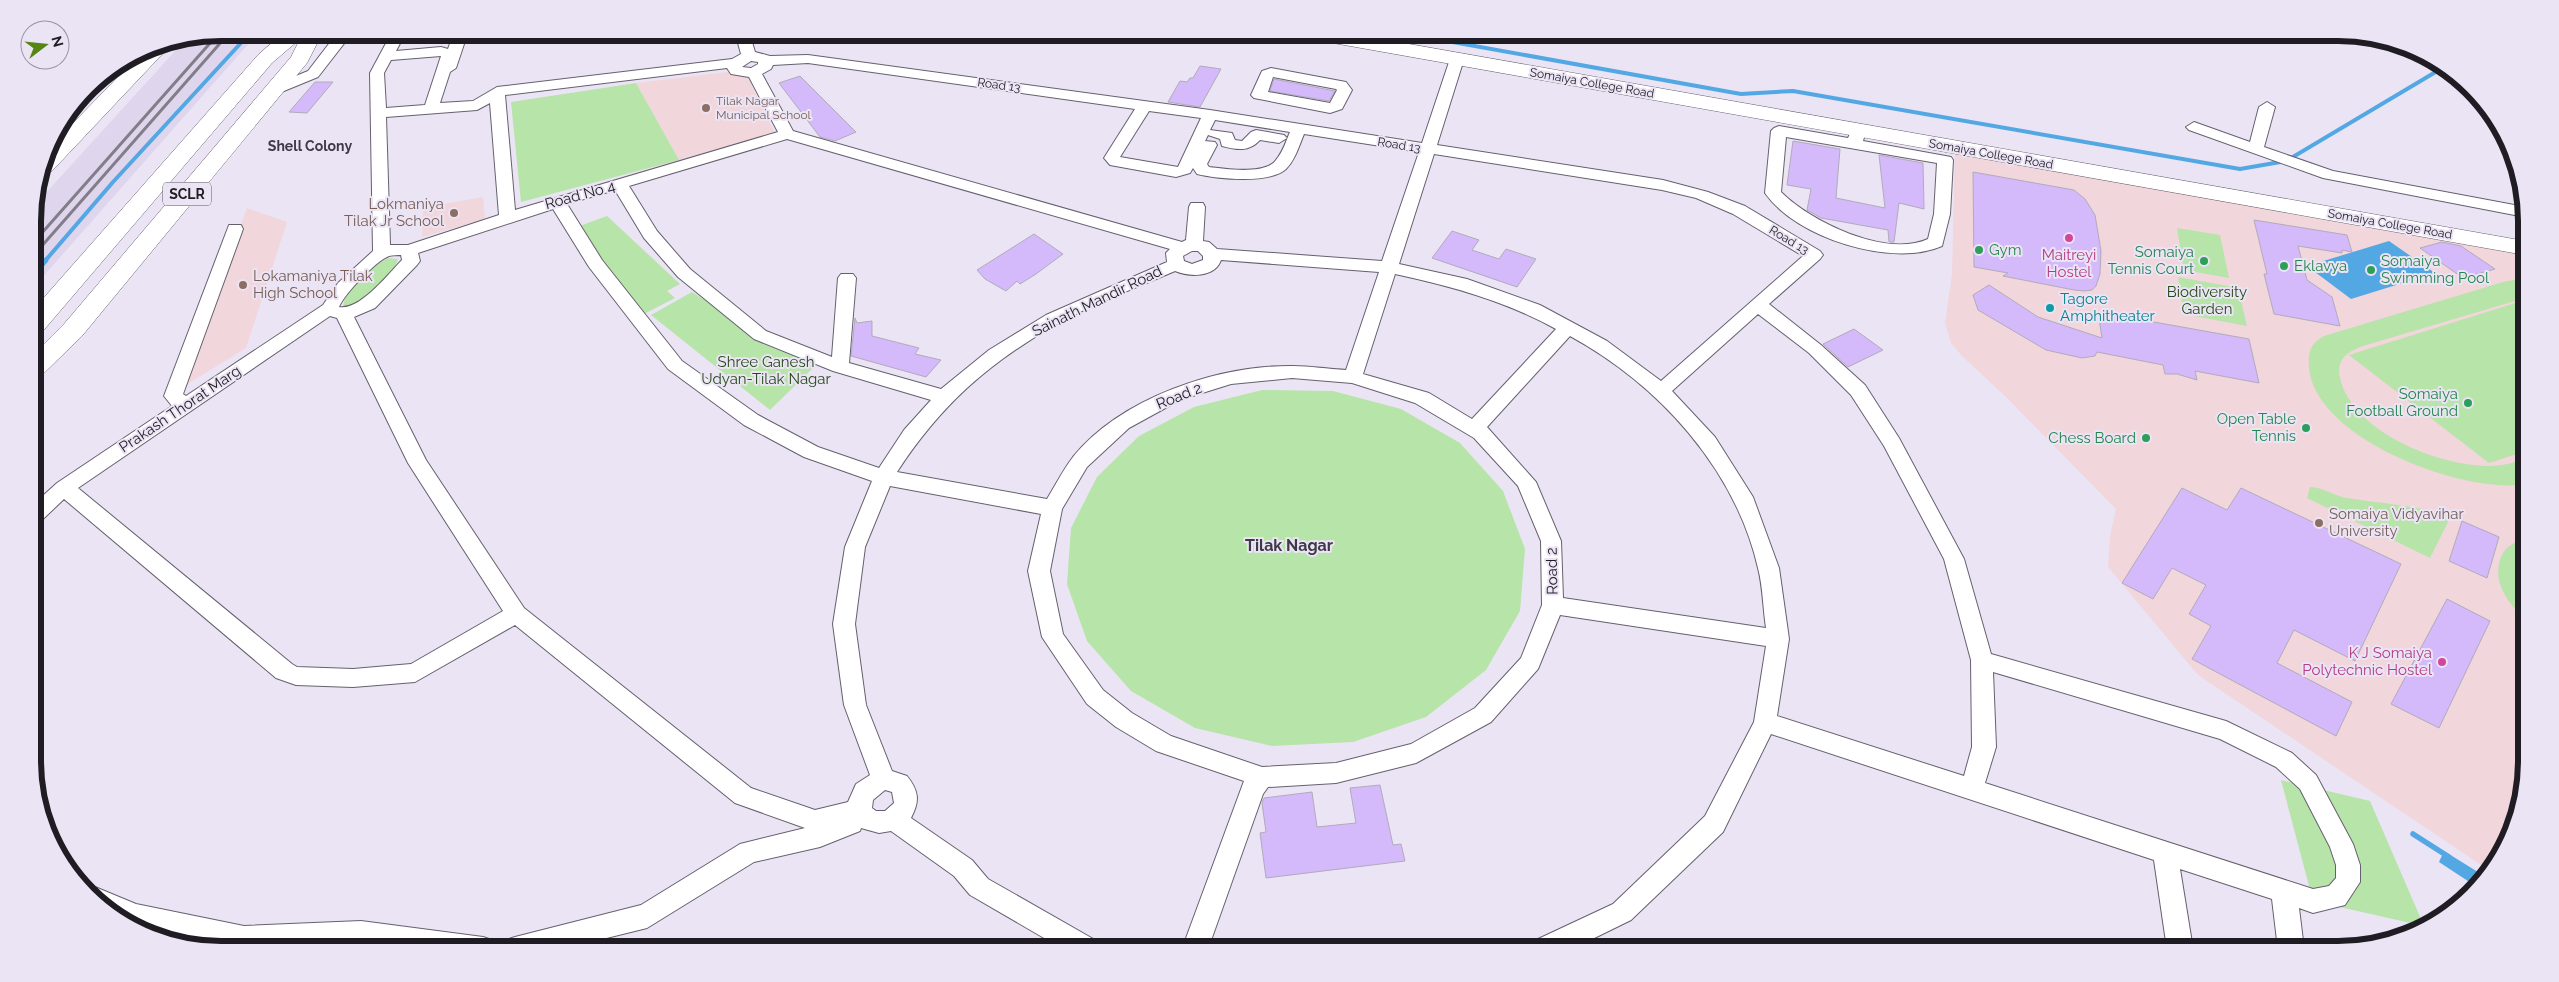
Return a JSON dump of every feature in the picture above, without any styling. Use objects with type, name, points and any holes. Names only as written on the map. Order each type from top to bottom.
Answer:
[{"type":"main road","name":"SCLR","points":[[41,317],[273,41]]},
{"type":"main road","name":"SCLR","points":[[41,361],[73,330],[300,59],[309,41]]},
{"type":"main road","points":[[300,59],[319,41]]},
{"type":"main road","name":"Somaiya College Road","points":[[1356,41],[1457,59],[1780,124],[1945,153],[2518,247]]},
{"type":"main road","points":[[54,156],[149,56]]},
{"type":"main road","points":[[41,377],[73,330]]},
{"type":"street","points":[[274,90],[312,74],[339,41]]},
{"type":"street","points":[[394,41],[377,73],[382,253],[352,279],[331,302],[418,463],[516,614],[744,796],[815,821],[862,814],[878,823],[894,819],[906,807],[908,793],[899,782],[884,780],[876,782],[863,793],[860,799],[862,814]]},
{"type":"street","points":[[433,108],[458,41]]},
{"type":"street","points":[[745,41],[749,56]]},
{"type":"street","points":[[387,56],[441,52],[449,54],[433,108]]},
{"type":"street","points":[[378,112],[477,105],[497,91],[735,63],[749,56],[760,56],[766,61],[766,66],[754,73],[736,71],[734,69],[735,63]]},
{"type":"street","name":"Road 13","points":[[766,61],[808,58],[1218,116],[1253,122],[1296,134],[1428,149],[1663,185],[1702,195],[1739,210],[1814,255],[1661,391]]},
{"type":"street","points":[[1353,377],[1457,59]]},
{"type":"street","points":[[1272,72],[1342,85],[1345,90],[1337,106],[1333,108],[1265,96],[1258,94],[1267,74],[1272,72]]},
{"type":"street","points":[[754,73],[786,134],[1140,237],[1147,244],[1181,253],[1207,248],[1212,254],[1213,258],[1208,265],[1198,270],[1185,269],[1181,253],[1197,207]]},
{"type":"street","points":[[497,91],[506,217]]},
{"type":"street","points":[[1253,122],[1265,96]]},
{"type":"street","points":[[1144,106],[1112,158],[1116,162],[1176,172],[1184,170],[1218,116]]},
{"type":"street","points":[[2262,151],[2266,107]]},
{"type":"street","points":[[1215,134],[1227,136],[1228,143],[1245,146],[1258,135],[1296,134],[1280,166],[1276,168],[1228,175],[1202,171],[1198,166],[1215,134],[1218,116]]},
{"type":"street","points":[[1780,124],[1773,193],[1789,209],[1828,233],[1862,244],[1921,249],[1936,242],[1942,214],[1945,153]]},
{"type":"street","points":[[2194,127],[2329,175],[2517,211]]},
{"type":"street","name":"Road No 4","points":[[382,253],[401,249],[409,250],[557,201],[786,134]]},
{"type":"street","points":[[620,184],[650,234],[684,273],[760,335],[840,367],[944,397]]},
{"type":"street","points":[[557,201],[595,263],[675,365],[750,420],[810,452],[883,477],[1052,508]]},
{"type":"street","points":[[185,406],[172,396],[235,229]]},
{"type":"street","points":[[337,311],[369,304],[411,261],[409,250]]},
{"type":"street","name":"Sainath Mandir Road","points":[[884,780],[855,705],[844,624],[855,547],[883,477],[911,435],[944,397],[995,354],[1052,319],[1181,253]]},
{"type":"street","points":[[1212,254],[1390,267],[1462,282],[1534,309],[1601,345],[1661,391],[1708,442],[1746,502],[1769,568],[1778,639],[1766,722],[1714,824],[1622,912],[1562,941]]},
{"type":"street","points":[[840,367],[846,278]]},
{"type":"street","points":[[1757,304],[1815,349],[1858,390],[1892,443],[1954,559],[1982,660],[1984,746],[1972,790]]},
{"type":"street","name":"Prakash Thorat Marg","points":[[41,511],[64,488],[185,406],[337,311]]},
{"type":"street","points":[[1474,429],[1568,327]]},
{"type":"street","name":"Road 2","points":[[1292,372],[1353,377],[1422,398],[1481,433],[1526,482],[1552,541],[1553,605],[1530,663],[1483,715],[1416,753],[1336,772],[1262,777],[1164,744],[1124,720],[1095,697],[1053,636],[1039,571],[1052,508],[1080,462],[1122,424],[1173,395],[1231,378],[1266,374],[1292,372]]},
{"type":"street","points":[[64,488],[284,670],[296,676],[353,678],[415,672],[516,614]]},
{"type":"street","points":[[1553,605],[1778,639]]},
{"type":"street","points":[[1766,722],[2313,901],[2336,897],[2348,882],[2348,864],[2341,844],[2308,782],[2284,760],[2226,730],[1982,660]]},
{"type":"street","points":[[1198,941],[1253,788],[1262,777]]},
{"type":"street","points":[[550,941],[646,916],[749,852],[820,836],[862,814]]},
{"type":"street","points":[[894,819],[963,868],[979,887],[1072,941]]},
{"type":"street","points":[[2164,852],[2179,941]]},
{"type":"street","points":[[2284,891],[2290,941]]},
{"type":"street","points":[[120,910],[135,916],[244,938],[361,933],[418,941]]},
{"type":"shaded area","points":[[221,41],[251,41],[41,279],[41,221],[43,196],[179,46]]},
{"type":"shaded area","name":"Tilak Nagar Municipal School","points":[[744,70],[775,133],[679,160],[636,83]]},
{"type":"shaded area","name":"Somaiya Vidyavihar University","points":[[1955,148],[2518,249],[2518,761],[2512,807],[2494,851],[2483,867],[2198,675],[2108,567],[2110,536],[2116,509],[1951,343],[1945,323],[1952,274]]},
{"type":"shaded area","name":"Lokmaniya Tilak Jr School","points":[[483,197],[485,219],[422,237],[423,208]]},
{"type":"shaded area","name":"Lokamaniya Tilak High School","points":[[247,208],[287,222],[246,348],[181,388]]},
{"type":"green space","points":[[636,83],[679,160],[521,202],[511,102]]},
{"type":"green space","points":[[607,216],[680,284],[667,291],[675,298],[640,316],[574,228]]},
{"type":"green space","name":"Somaiya Tennis Court","points":[[2177,228],[2220,235],[2229,278],[2184,270]]},
{"type":"green space","points":[[388,258],[398,259],[389,276],[368,300],[353,307],[343,306],[349,292],[355,285],[375,266]]},
{"type":"green space","name":"Biodiversity Garden","points":[[2178,277],[2238,288],[2247,326],[2184,314]]},
{"type":"green space","points":[[2518,279],[2518,300],[2363,346],[2344,357],[2339,371],[2348,397],[2361,415],[2379,430],[2400,442],[2446,460],[2489,466],[2518,461],[2518,484],[2499,485],[2467,480],[2432,471],[2397,457],[2364,439],[2336,417],[2317,393],[2309,367],[2309,357],[2313,345],[2324,336],[2503,282]]},
{"type":"green space","name":"Shree Ganesh Udyan-Tilak Nagar","points":[[692,292],[814,367],[770,410],[651,315]]},
{"type":"green space","name":"Somaiya Football Ground","points":[[2518,302],[2518,454],[2489,463],[2349,355]]},
{"type":"green space","points":[[1262,390],[1333,391],[1401,409],[1460,443],[1503,491],[1525,549],[1520,611],[1486,670],[1426,717],[1353,742],[1272,746],[1195,728],[1131,691],[1087,641],[1067,584],[1071,528],[1097,477],[1139,436],[1194,407]]},
{"type":"green space","points":[[2310,487],[2319,488],[2347,498],[2412,507],[2451,516],[2430,558],[2307,498]]},
{"type":"green space","points":[[2518,542],[2518,613],[2503,590],[2498,572],[2503,553]]},
{"type":"green space","points":[[2281,780],[2370,801],[2421,920],[2414,924],[2313,901]]},
{"type":"water","name":"Somaiya Swimming Pool","points":[[2389,241],[2435,273],[2351,299],[2307,266]]},
{"type":"water","points":[[2444,851],[2479,873],[2470,882],[2439,862]]},
{"type":"building","points":[[1200,66],[1221,69],[1200,107],[1168,102],[1180,81],[1187,82],[1190,78],[1193,78]]},
{"type":"building","points":[[800,76],[856,132],[835,141],[820,137],[779,83]]},
{"type":"building","points":[[1274,79],[1335,91],[1329,101],[1270,91]]},
{"type":"building","points":[[315,82],[333,82],[307,113],[289,112]]},
{"type":"building","points":[[1793,141],[1840,149],[1836,198],[1885,208],[1879,155],[1923,163],[1924,209],[1899,203],[1894,242],[1889,242],[1888,230],[1821,218],[1807,210],[1811,189],[1787,185]]},
{"type":"building","points":[[1973,172],[2074,190],[2085,199],[2095,215],[2101,251],[2100,274],[2096,286],[2092,290],[2074,290],[2003,276],[2008,273],[1974,267]]},
{"type":"building","name":"Eklavya","points":[[2254,220],[2347,235],[2352,252],[2342,250],[2342,253],[2298,246],[2307,280],[2332,297],[2340,326],[2274,314]]},
{"type":"building","points":[[1452,231],[1479,240],[1472,250],[1499,259],[1506,249],[1536,259],[1517,287],[1432,258]]},
{"type":"building","points":[[1034,234],[1063,254],[1020,284],[1017,281],[1006,291],[985,279],[977,270]]},
{"type":"building","points":[[2442,242],[2461,246],[2495,269],[2463,278],[2420,248]]},
{"type":"building","points":[[1989,285],[2038,317],[2102,338],[2098,312],[2249,339],[2259,383],[2195,371],[2197,380],[2177,374],[2165,374],[2163,365],[2097,352],[2095,356],[2082,358],[2046,350],[1978,310],[1973,295]]},
{"type":"building","points":[[855,318],[857,323],[872,321],[872,336],[919,348],[915,354],[941,360],[926,377],[851,356]]},
{"type":"building","points":[[1854,329],[1883,350],[1848,367],[1823,344]]},
{"type":"building","points":[[2182,488],[2227,510],[2241,488],[2401,564],[2355,661],[2294,630],[2277,663],[2352,702],[2336,736],[2192,659],[2211,626],[2189,614],[2206,585],[2172,568],[2153,599],[2122,583]]},
{"type":"building","points":[[2462,521],[2499,537],[2487,578],[2449,561]]},
{"type":"building","name":"K J Somaiya Polytechnic Hostel","points":[[2447,599],[2490,621],[2439,728],[2391,704]]},
{"type":"building","points":[[1380,785],[1393,845],[1401,844],[1405,861],[1266,878],[1260,833],[1266,832],[1262,803],[1264,798],[1312,792],[1317,827],[1356,823],[1350,788]]},
{"type":"waterway","points":[[45,261],[113,182],[243,41]]},
{"type":"waterway","points":[[1447,41],[1741,94],[1793,91],[2240,169],[2286,161],[2437,71]]},
{"type":"waterway","points":[[41,266],[46,260]]},
{"type":"waterway","points":[[2413,834],[2449,857]]},
{"type":"railway","points":[[41,247],[222,41]]},
{"type":"railway","points":[[41,234],[211,42]]},
{"type":"place","name":"Tilak Nagar Municipal School","points":[[706,108]]},
{"type":"place","name":"Lokmaniya Tilak Jr School","points":[[454,213]]},
{"type":"place","name":"Maitreyi Hostel","points":[[2069,238]]},
{"type":"place","name":"Gym","points":[[1979,250]]},
{"type":"place","name":"Somaiya Tennis Court","points":[[2204,261]]},
{"type":"place","name":"Eklavya","points":[[2284,266]]},
{"type":"place","name":"Somaiya Swimming Pool","points":[[2371,270]]},
{"type":"place","name":"Lokamaniya Tilak High School","points":[[243,285]]},
{"type":"place","name":"Tagore Amphitheater","points":[[2050,308]]},
{"type":"place","name":"Somaiya Football Ground","points":[[2468,403]]},
{"type":"place","name":"Open Table Tennis","points":[[2306,428]]},
{"type":"place","name":"Chess Board","points":[[2146,438]]},
{"type":"place","name":"Somaiya Vidyavihar University","points":[[2319,523]]},
{"type":"place","name":"K J Somaiya Polytechnic Hostel","points":[[2442,662]]},
{"type":"district","name":"Shell Colony","points":[[310,146]]},
{"type":"district","name":"Tilak Nagar","points":[[1289,545]]}]
